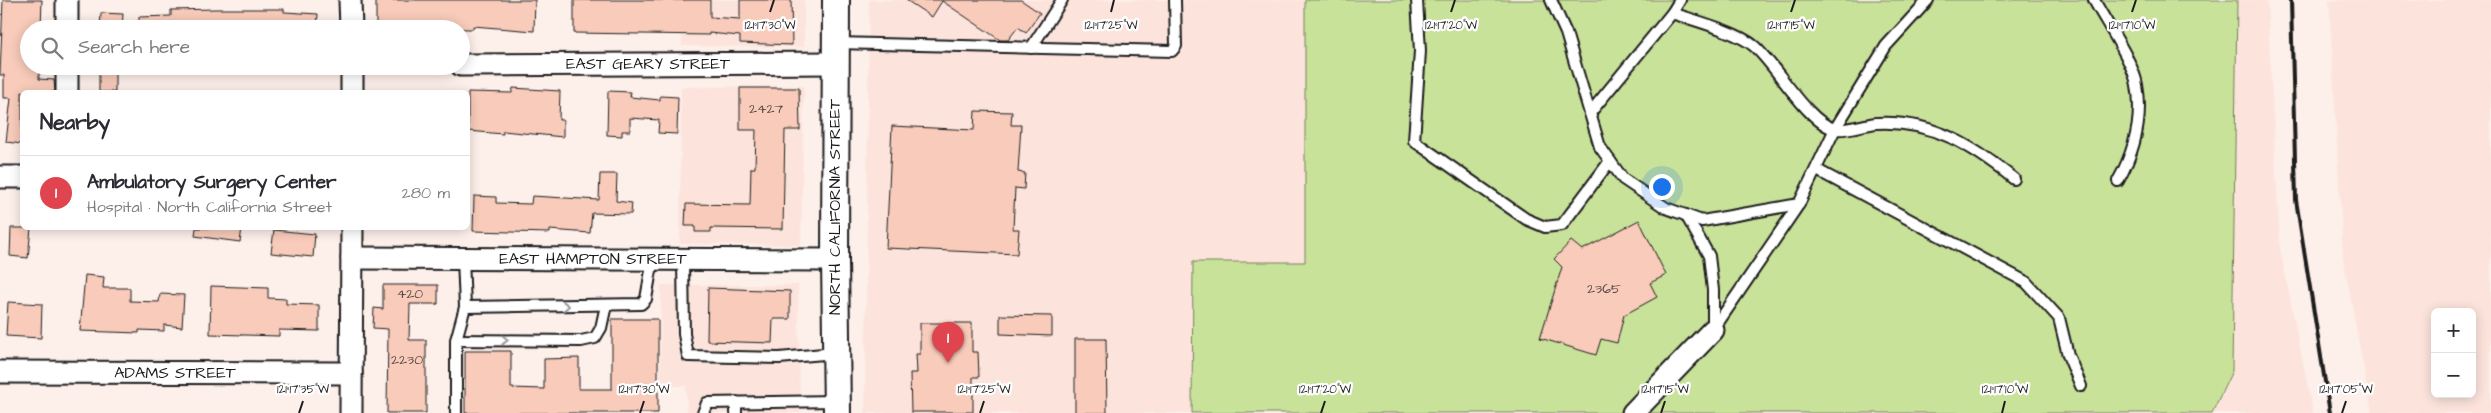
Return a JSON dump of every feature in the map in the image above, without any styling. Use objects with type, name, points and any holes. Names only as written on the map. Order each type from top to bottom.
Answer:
[{"type":"street","points":[[67,0],[67,20]]},
{"type":"street","points":[[350,0],[351,20]]},
{"type":"street","name":"NORTH CALIFORNIA STREET","points":[[836,0],[835,260],[837,407]]},
{"type":"street","name":"EAST GEARY STREET","points":[[470,65],[835,53]]},
{"type":"street","points":[[67,75],[67,90]]},
{"type":"street","points":[[352,75],[352,90]]},
{"type":"street","points":[[0,177],[20,177]]},
{"type":"street","points":[[351,413],[352,230]]},
{"type":"street","name":"EAST HAMPTON STREET","points":[[352,258],[835,260]]},
{"type":"street","points":[[1632,413],[1713,330]]},
{"type":"street","name":"ADAMS STREET","points":[[0,372],[351,373]]},
{"type":"lane","points":[[1031,48],[1062,0]]},
{"type":"lane","points":[[835,53],[1031,48],[1172,51],[1176,46],[1175,0]]},
{"type":"lane","points":[[1417,0],[1420,51],[1414,141],[1526,219],[1545,227],[1562,225],[1610,160]]},
{"type":"lane","points":[[1551,0],[1566,33],[1600,147],[1624,179],[1666,208],[1702,221],[1799,204]]},
{"type":"lane","points":[[1590,114],[1672,13],[1680,0]]},
{"type":"lane","points":[[1713,330],[1799,204],[1836,129],[1886,46],[1928,0]]},
{"type":"lane","points":[[2094,0],[2123,53],[2137,84],[2140,119],[2128,162],[2118,181]]},
{"type":"lane","points":[[1672,13],[1700,22],[1752,44],[1792,89],[1810,115],[1836,129],[1878,123],[1913,125],[1948,134],[1980,152],[2014,179]]},
{"type":"lane","points":[[1817,170],[2026,282],[2059,318],[2068,355],[2081,386]]},
{"type":"lane","points":[[1686,215],[1709,256],[1713,290],[1713,330]]},
{"type":"lane","points":[[456,413],[456,340],[465,307],[463,258]]},
{"type":"lane","points":[[465,307],[644,303],[653,260]]},
{"type":"lane","points":[[683,260],[684,334],[688,356],[779,358],[836,353]]},
{"type":"lane","points":[[456,340],[581,341],[595,338],[601,328],[606,305]]},
{"type":"lane","points":[[703,413],[707,403],[736,408],[837,407]]},
{"type":"shaded area","points":[[682,0],[804,0],[804,47],[682,46]]},
{"type":"shaded area","points":[[869,0],[1305,0],[1305,263],[1193,262],[1192,413],[865,413]]},
{"type":"shaded area","points":[[2237,0],[2267,0],[2280,248],[2313,413],[2212,413],[2232,371]]},
{"type":"shaded area","points":[[2329,0],[2491,0],[2491,413],[2372,413],[2343,257]]},
{"type":"shaded area","points":[[804,86],[801,245],[680,244],[681,87]]},
{"type":"shaded area","points":[[661,285],[798,285],[800,413],[687,413],[686,386],[660,386]]},
{"type":"green space","points":[[1305,0],[2237,0],[2232,371],[2212,413],[1192,413],[1193,262],[1305,262]]},
{"type":"building","points":[[3,0],[42,0],[41,20],[20,20],[20,75],[39,75],[39,79],[54,80],[55,90],[20,90],[20,144],[6,142],[11,98],[4,98],[4,75],[0,75]]},
{"type":"building","points":[[376,0],[535,0],[534,31],[473,26],[473,29],[470,29],[470,20],[376,20]]},
{"type":"building","points":[[574,0],[710,0],[710,17],[740,19],[740,0],[791,0],[792,45],[740,43],[740,36],[709,33],[709,35],[574,33]]},
{"type":"building","points":[[906,0],[1021,0],[1040,13],[1026,33],[1018,27],[1008,40],[1000,40],[942,1],[932,17]]},
{"type":"building","points":[[284,9],[284,12],[318,14],[318,20],[139,20],[139,17],[171,16],[171,10]]},
{"type":"building","points":[[101,13],[123,14],[123,20],[101,20]]},
{"type":"building","points":[[99,75],[115,75],[115,90],[99,90]]},
{"type":"building","points":[[513,88],[560,91],[559,120],[563,120],[563,137],[503,131],[503,134],[470,131],[470,92],[512,93]]},
{"type":"building","points":[[740,88],[799,88],[800,130],[785,130],[783,229],[711,228],[711,232],[695,232],[695,226],[685,226],[686,204],[750,205],[751,168],[755,168],[756,130],[740,130]]},
{"type":"building","points":[[608,91],[631,92],[630,97],[660,100],[660,96],[678,97],[677,134],[658,133],[659,120],[630,118],[630,131],[622,131],[622,136],[607,135]]},
{"type":"building","points":[[975,111],[1012,112],[1011,125],[1021,125],[1018,172],[1025,173],[1024,189],[1015,188],[1013,229],[1019,229],[1017,254],[886,248],[892,126],[974,130]]},
{"type":"building","points":[[600,174],[617,174],[616,201],[632,203],[631,214],[592,213],[590,233],[550,230],[550,233],[473,231],[474,196],[496,197],[496,203],[531,204],[532,196],[599,200]]},
{"type":"building","points":[[1639,220],[1666,275],[1650,283],[1657,297],[1624,315],[1617,343],[1601,339],[1596,355],[1540,338],[1562,267],[1554,259],[1571,241],[1582,250]]},
{"type":"building","points":[[11,228],[31,230],[28,258],[10,256]]},
{"type":"building","points":[[196,230],[242,230],[240,242],[195,236]]},
{"type":"building","points":[[274,230],[315,234],[313,257],[271,253]]},
{"type":"building","points":[[85,275],[104,277],[103,288],[130,288],[130,301],[159,302],[160,294],[184,295],[182,327],[164,325],[164,331],[139,330],[139,333],[80,331]]},
{"type":"building","points":[[383,285],[438,285],[438,304],[410,304],[409,340],[426,340],[426,413],[387,413],[388,329],[373,328],[374,308],[383,309]]},
{"type":"building","points":[[211,286],[268,288],[268,298],[286,299],[286,304],[319,305],[319,331],[279,330],[279,336],[210,334]]},
{"type":"building","points":[[708,288],[790,291],[790,319],[773,319],[772,343],[707,341]]},
{"type":"building","points":[[8,302],[42,304],[41,338],[6,336]]},
{"type":"building","points":[[1000,315],[1052,316],[1052,336],[1000,334]]},
{"type":"building","points":[[612,319],[658,319],[658,413],[465,413],[465,351],[511,351],[511,388],[544,389],[544,359],[579,358],[579,389],[612,389]]},
{"type":"building","points":[[920,323],[972,323],[972,352],[978,352],[979,377],[973,377],[973,412],[911,412],[910,373],[917,373],[916,354],[920,354]]},
{"type":"building","points":[[1075,339],[1106,339],[1107,413],[1075,413]]},
{"type":"railway","points":[[2291,0],[2296,200],[2330,413]]},
{"type":"place","name":"Ambulatory Surgery Center","points":[[948,363]]}]
